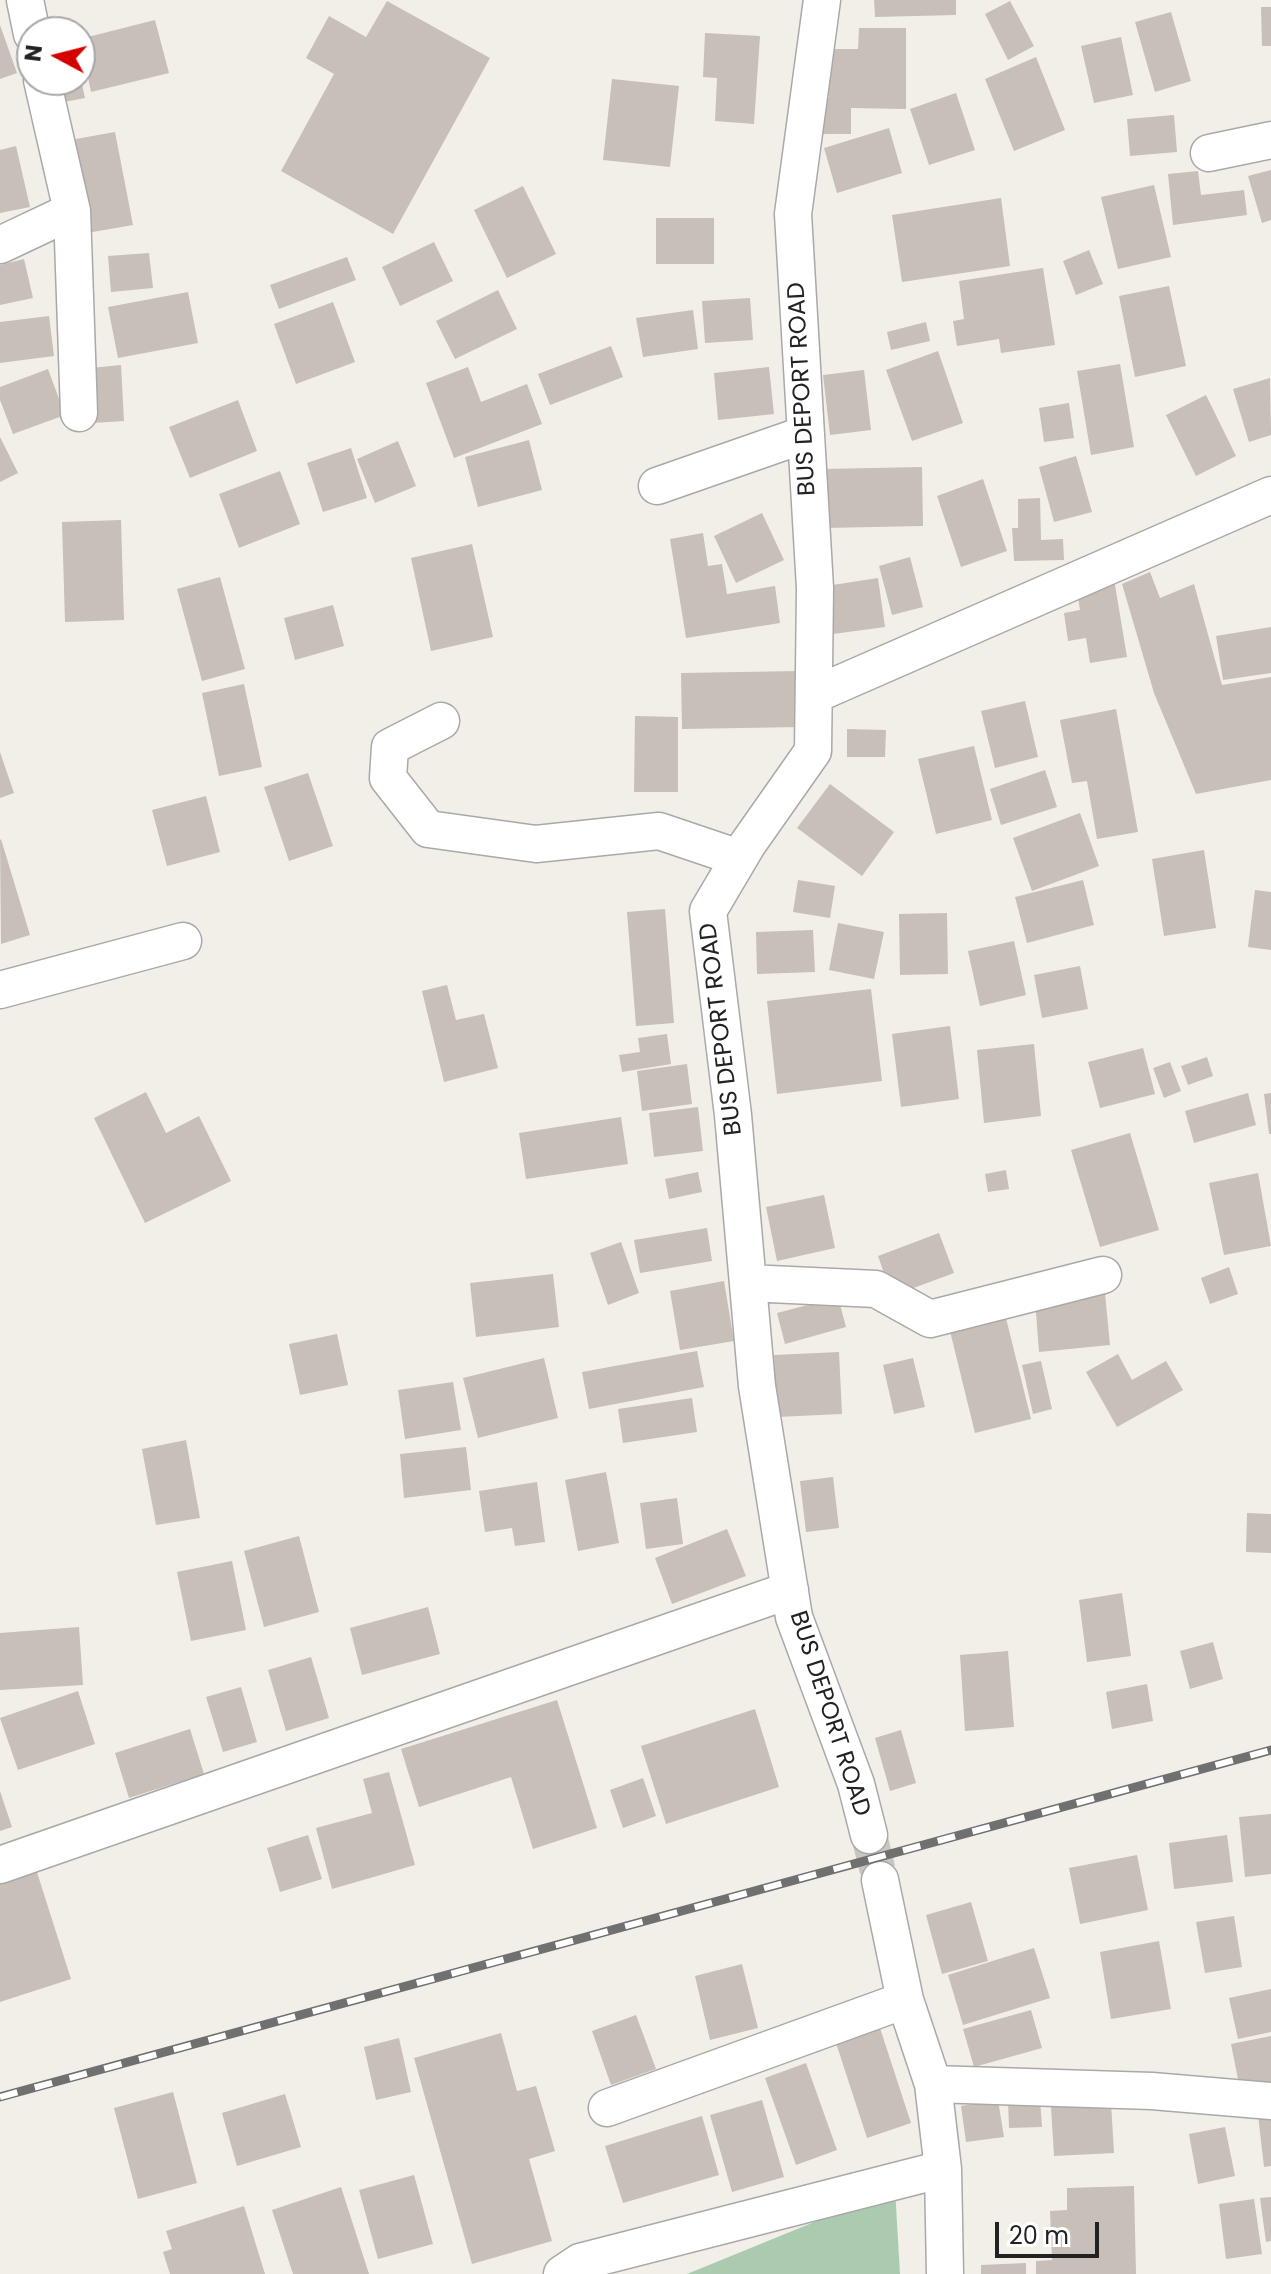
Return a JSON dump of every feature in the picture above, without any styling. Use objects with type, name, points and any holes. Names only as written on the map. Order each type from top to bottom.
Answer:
[{"type":"street","name":"BUS DEPORT ROAD","points":[[822,0],[793,214],[815,588],[813,751],[739,858],[708,911],[733,1115],[757,1386],[794,1617],[856,1784],[869,1835]]},
{"type":"street","points":[[46,96],[72,211],[79,413]]},
{"type":"street","points":[[1209,153],[1271,140]]},
{"type":"street","points":[[0,245],[72,211]]},
{"type":"street","points":[[657,486],[806,434]]},
{"type":"street","points":[[814,695],[1271,495]]},
{"type":"street","points":[[441,721],[390,747],[388,778],[428,829],[536,844],[659,831],[739,858]]},
{"type":"street","points":[[0,990],[183,941]]},
{"type":"street","points":[[748,1283],[876,1289],[930,1319],[1103,1275]]},
{"type":"street","points":[[0,1865],[790,1590]]},
{"type":"street","points":[[880,1880],[905,2000],[933,2084],[943,2169],[945,2274]]},
{"type":"street","points":[[607,2108],[905,2000]]},
{"type":"street","points":[[933,2084],[1152,2091],[1271,2101]]},
{"type":"street","points":[[562,2274],[580,2262],[943,2169]]},
{"type":"green space","points":[[895,2189],[900,2274],[687,2274]]},
{"type":"building","points":[[874,0],[956,0],[956,15],[875,17]]},
{"type":"building","points":[[387,1],[490,58],[393,234],[281,171],[334,74],[306,58],[329,16],[366,37]]},
{"type":"building","points":[[1010,1],[1034,46],[1008,60],[985,14]]},
{"type":"building","points":[[1261,7],[1271,7],[1271,46],[1262,46]]},
{"type":"building","points":[[1171,12],[1191,81],[1155,92],[1135,22]]},
{"type":"building","points":[[155,20],[169,73],[96,91],[96,35]]},
{"type":"building","points":[[0,25],[16,73],[0,79]]},
{"type":"building","points":[[859,28],[906,28],[906,109],[851,108],[851,134],[817,134],[818,98],[829,98],[829,49],[858,49]]},
{"type":"building","points":[[705,33],[760,36],[754,124],[715,121],[717,78],[703,77]]},
{"type":"building","points":[[1121,37],[1133,95],[1094,103],[1081,46]]},
{"type":"building","points":[[1036,57],[1065,130],[1014,151],[985,79]]},
{"type":"building","points":[[612,79],[679,86],[670,167],[603,160]]},
{"type":"building","points":[[956,93],[975,150],[929,165],[910,109]]},
{"type":"building","points":[[57,96],[85,96],[85,98],[59,103]]},
{"type":"building","points":[[1174,115],[1177,152],[1130,156],[1127,119]]},
{"type":"building","points":[[889,128],[902,173],[837,193],[824,148]]},
{"type":"building","points":[[115,132],[133,225],[87,233],[70,140]]},
{"type":"building","points":[[16,146],[30,207],[0,213],[0,150]]},
{"type":"building","points":[[1271,170],[1271,220],[1262,223],[1248,176]]},
{"type":"building","points":[[1198,171],[1201,195],[1244,190],[1247,215],[1173,225],[1168,174]]},
{"type":"building","points":[[1154,185],[1171,257],[1118,269],[1101,197]]},
{"type":"building","points":[[523,186],[556,254],[507,278],[474,210]]},
{"type":"building","points":[[1001,198],[1010,266],[902,282],[892,215]]},
{"type":"building","points":[[656,218],[714,218],[714,264],[656,264]]},
{"type":"building","points":[[434,242],[453,281],[400,306],[382,267]]},
{"type":"building","points":[[1089,250],[1103,284],[1076,295],[1063,261]]},
{"type":"building","points":[[149,253],[153,288],[111,292],[108,256]]},
{"type":"building","points":[[347,257],[356,280],[279,309],[270,285]]},
{"type":"building","points":[[24,259],[33,298],[0,305],[0,265]]},
{"type":"building","points":[[1043,268],[1055,345],[1001,353],[999,339],[957,346],[953,321],[964,319],[959,281]]},
{"type":"building","points":[[1169,286],[1186,366],[1135,377],[1119,296]]},
{"type":"building","points":[[498,290],[517,329],[455,359],[436,321]]},
{"type":"building","points":[[188,292],[198,343],[118,358],[108,307]]},
{"type":"building","points":[[750,298],[753,340],[705,343],[702,301]]},
{"type":"building","points":[[333,302],[355,362],[296,384],[274,324]]},
{"type":"building","points":[[693,310],[698,349],[643,357],[636,318]]},
{"type":"building","points":[[49,316],[54,356],[0,363],[0,322]]},
{"type":"building","points":[[926,322],[930,341],[891,350],[887,332]]},
{"type":"building","points":[[611,346],[623,377],[550,405],[538,374]]},
{"type":"building","points":[[938,351],[963,423],[912,441],[886,370]]},
{"type":"building","points":[[1120,364],[1134,447],[1091,455],[1077,371]]},
{"type":"building","points":[[121,365],[124,421],[93,423],[91,368]]},
{"type":"building","points":[[468,367],[481,402],[527,384],[542,424],[454,458],[426,383]]},
{"type":"building","points":[[769,367],[774,414],[718,420],[714,373]]},
{"type":"building","points":[[48,369],[65,415],[13,434],[0,400],[0,387]]},
{"type":"building","points":[[864,370],[871,430],[830,435],[823,375]]},
{"type":"building","points":[[1270,378],[1271,435],[1249,442],[1233,389]]},
{"type":"building","points":[[1206,395],[1236,456],[1196,476],[1166,415]]},
{"type":"building","points":[[238,400],[257,451],[190,478],[169,427]]},
{"type":"building","points":[[1069,403],[1074,438],[1044,442],[1039,408]]},
{"type":"building","points":[[0,437],[18,473],[0,482]]},
{"type":"building","points":[[529,440],[542,490],[478,507],[465,457]]},
{"type":"building","points":[[398,441],[416,486],[375,503],[357,459]]},
{"type":"building","points":[[351,448],[367,498],[323,512],[307,463]]},
{"type":"building","points":[[1076,456],[1092,512],[1054,522],[1039,467]]},
{"type":"building","points":[[922,467],[923,526],[825,528],[823,469]]},
{"type":"building","points":[[280,471],[300,524],[239,548],[219,494]]},
{"type":"building","points":[[983,479],[1007,551],[961,567],[937,496]]},
{"type":"building","points":[[1040,498],[1041,540],[1063,539],[1064,560],[1014,561],[1012,528],[1018,528],[1018,499]]},
{"type":"building","points":[[762,513],[784,560],[736,583],[714,536]]},
{"type":"building","points":[[121,520],[124,620],[65,622],[62,522]]},
{"type":"building","points":[[703,533],[708,566],[722,564],[727,594],[775,586],[780,623],[686,638],[670,539]]},
{"type":"building","points":[[472,544],[493,637],[431,651],[411,558]]},
{"type":"building","points":[[910,557],[923,607],[892,615],[879,566]]},
{"type":"building","points":[[1150,572],[1160,598],[1194,584],[1222,685],[1271,677],[1271,780],[1196,794],[1154,693],[1122,584]]},
{"type":"building","points":[[220,577],[245,669],[202,681],[177,589]]},
{"type":"building","points":[[878,578],[885,627],[833,634],[826,586]]},
{"type":"building","points":[[1114,579],[1127,657],[1090,663],[1086,638],[1068,641],[1064,613],[1080,610],[1076,585]]},
{"type":"building","points":[[333,605],[344,646],[295,660],[284,618]]},
{"type":"building","points":[[1271,627],[1271,673],[1223,680],[1216,636]]},
{"type":"building","points":[[800,671],[801,727],[682,729],[681,673]]},
{"type":"building","points":[[244,684],[262,767],[219,776],[202,693]]},
{"type":"building","points":[[1025,701],[1038,757],[995,768],[981,711]]},
{"type":"building","points":[[1116,709],[1138,832],[1097,839],[1087,781],[1072,783],[1060,720]]},
{"type":"building","points":[[635,716],[678,717],[678,792],[634,792]]},
{"type":"building","points":[[847,729],[886,730],[885,757],[847,757]]},
{"type":"building","points":[[974,746],[992,820],[936,834],[918,759]]},
{"type":"building","points":[[0,752],[14,793],[0,798]]},
{"type":"building","points":[[1045,770],[1057,807],[1001,825],[990,789]]},
{"type":"building","points":[[308,773],[333,846],[289,861],[264,787]]},
{"type":"building","points":[[830,784],[894,832],[862,876],[797,828]]},
{"type":"building","points":[[206,796],[220,852],[167,866],[152,810]]},
{"type":"building","points":[[1080,813],[1099,866],[1032,891],[1013,838]]},
{"type":"building","points":[[0,840],[30,935],[1,944]]},
{"type":"building","points":[[1204,850],[1216,928],[1164,936],[1152,859]]},
{"type":"building","points":[[798,880],[835,886],[830,918],[793,912]]},
{"type":"building","points":[[1083,880],[1094,925],[1027,943],[1015,897]]},
{"type":"building","points":[[1255,890],[1271,892],[1271,950],[1248,947]]},
{"type":"building","points":[[665,909],[674,1023],[636,1026],[627,912]]},
{"type":"building","points":[[947,913],[948,974],[900,975],[899,914]]},
{"type":"building","points":[[838,923],[884,932],[874,979],[829,970]]},
{"type":"building","points":[[813,930],[815,972],[757,974],[756,932]]},
{"type":"building","points":[[1014,941],[1026,995],[980,1006],[968,951]]},
{"type":"building","points":[[1080,966],[1088,1009],[1042,1018],[1034,975]]},
{"type":"building","points":[[447,985],[456,1020],[484,1014],[498,1068],[444,1082],[422,991]]},
{"type":"building","points":[[871,989],[882,1081],[777,1094],[767,1001]]},
{"type":"building","points":[[950,1026],[959,1099],[901,1107],[892,1034]]},
{"type":"building","points":[[667,1034],[671,1064],[622,1072],[619,1055],[640,1052],[638,1038]]},
{"type":"building","points":[[1034,1044],[1041,1116],[984,1123],[977,1050]]},
{"type":"building","points":[[1143,1048],[1155,1094],[1100,1108],[1088,1062]]},
{"type":"building","points":[[1207,1057],[1213,1076],[1188,1085],[1181,1066]]},
{"type":"building","points":[[1170,1062],[1181,1091],[1164,1098],[1153,1068]]},
{"type":"building","points":[[687,1064],[692,1104],[642,1111],[637,1071]]},
{"type":"building","points":[[146,1092],[166,1133],[199,1116],[231,1181],[145,1223],[94,1118]]},
{"type":"building","points":[[1248,1093],[1256,1125],[1194,1143],[1185,1111]]},
{"type":"building","points":[[1271,1093],[1271,1134],[1269,1134],[1264,1094]]},
{"type":"building","points":[[698,1107],[703,1151],[654,1157],[649,1113]]},
{"type":"building","points":[[621,1117],[628,1164],[526,1179],[519,1133]]},
{"type":"building","points":[[1130,1133],[1159,1230],[1100,1247],[1071,1150]]},
{"type":"building","points":[[1006,1170],[1009,1189],[988,1192],[985,1174]]},
{"type":"building","points":[[698,1172],[702,1192],[669,1199],[665,1179]]},
{"type":"building","points":[[1258,1173],[1271,1246],[1224,1255],[1209,1183]]},
{"type":"building","points":[[824,1195],[835,1248],[777,1261],[766,1207]]},
{"type":"building","points":[[707,1228],[712,1261],[640,1273],[634,1240]]},
{"type":"building","points":[[939,1233],[954,1273],[892,1296],[878,1256]]},
{"type":"building","points":[[621,1242],[639,1293],[608,1305],[590,1253]]},
{"type":"building","points":[[1229,1267],[1238,1294],[1210,1304],[1201,1278]]},
{"type":"building","points":[[553,1274],[559,1327],[476,1337],[470,1283]]},
{"type":"building","points":[[724,1281],[734,1341],[680,1350],[670,1291]]},
{"type":"building","points":[[1105,1293],[1110,1345],[1039,1352],[1035,1300]]},
{"type":"building","points":[[838,1297],[846,1327],[785,1344],[777,1313]]},
{"type":"building","points":[[1005,1314],[1031,1419],[975,1433],[949,1327]]},
{"type":"building","points":[[337,1334],[348,1385],[300,1395],[289,1344]]},
{"type":"building","points":[[697,1351],[704,1387],[589,1409],[582,1372]]},
{"type":"building","points":[[839,1352],[842,1414],[777,1417],[774,1355]]},
{"type":"building","points":[[1118,1354],[1132,1380],[1166,1361],[1183,1390],[1117,1427],[1086,1372]]},
{"type":"building","points":[[544,1358],[558,1418],[478,1438],[463,1378]]},
{"type":"building","points":[[913,1358],[925,1407],[894,1414],[883,1365]]},
{"type":"building","points":[[1041,1361],[1052,1409],[1033,1414],[1022,1365]]},
{"type":"building","points":[[453,1382],[461,1430],[405,1439],[398,1390]]},
{"type":"building","points":[[692,1398],[697,1432],[623,1443],[618,1409]]},
{"type":"building","points":[[186,1440],[200,1518],[156,1525],[142,1449]]},
{"type":"building","points":[[466,1447],[471,1490],[404,1498],[400,1454]]},
{"type":"building","points":[[606,1472],[619,1543],[578,1551],[565,1480]]},
{"type":"building","points":[[833,1477],[839,1528],[806,1532],[800,1481]]},
{"type":"building","points":[[537,1482],[545,1542],[515,1546],[512,1528],[485,1532],[479,1491]]},
{"type":"building","points":[[677,1498],[683,1544],[646,1549],[640,1503]]},
{"type":"building","points":[[1247,1513],[1271,1514],[1271,1553],[1246,1552]]},
{"type":"building","points":[[727,1529],[746,1576],[672,1604],[655,1558]]},
{"type":"building","points":[[299,1536],[319,1612],[264,1627],[244,1551]]},
{"type":"building","points":[[232,1561],[246,1630],[191,1641],[177,1572]]},
{"type":"building","points":[[1122,1593],[1131,1656],[1087,1662],[1079,1600]]},
{"type":"building","points":[[428,1607],[440,1654],[362,1675],[350,1628]]},
{"type":"building","points":[[79,1627],[83,1685],[0,1690],[0,1633]]},
{"type":"building","points":[[1213,1642],[1223,1679],[1190,1689],[1180,1651]]},
{"type":"building","points":[[1008,1651],[1014,1727],[965,1731],[960,1655]]},
{"type":"building","points":[[311,1657],[329,1718],[286,1731],[268,1670]]},
{"type":"building","points":[[1147,1684],[1153,1721],[1112,1729],[1106,1692]]},
{"type":"building","points":[[241,1687],[257,1742],[223,1752],[206,1697]]},
{"type":"building","points":[[78,1691],[95,1744],[18,1770],[0,1718]]},
{"type":"building","points":[[557,1700],[597,1828],[533,1849],[511,1777],[419,1807],[401,1749]]},
{"type":"building","points":[[755,1709],[779,1787],[666,1824],[641,1746]]},
{"type":"building","points":[[190,1729],[204,1774],[129,1798],[115,1753]]},
{"type":"building","points":[[901,1730],[916,1783],[890,1791],[875,1738]]},
{"type":"building","points":[[389,1772],[415,1865],[332,1889],[316,1828],[372,1813],[363,1779]]},
{"type":"building","points":[[643,1778],[656,1816],[623,1828],[610,1790]]},
{"type":"building","points":[[0,1791],[12,1827],[0,1831]]},
{"type":"building","points":[[1271,1814],[1271,1874],[1245,1877],[1239,1817]]},
{"type":"building","points":[[308,1835],[322,1879],[280,1892],[267,1848]]},
{"type":"building","points":[[1227,1835],[1233,1882],[1174,1889],[1169,1843]]},
{"type":"building","points":[[1137,1855],[1148,1910],[1080,1924],[1069,1868]]},
{"type":"building","points":[[35,1866],[71,1979],[0,2002],[0,1877]]},
{"type":"building","points":[[971,1902],[988,1961],[942,1974],[926,1915]]},
{"type":"building","points":[[1234,1916],[1242,1967],[1205,1973],[1196,1922]]},
{"type":"building","points":[[1159,1941],[1171,2009],[1111,2019],[1100,1952]]},
{"type":"building","points":[[1034,1948],[1050,1998],[963,2025],[948,1975]]},
{"type":"building","points":[[742,1964],[758,2028],[710,2040],[695,1976]]},
{"type":"building","points":[[1271,1989],[1271,2032],[1238,2039],[1229,1998]]},
{"type":"building","points":[[1031,2010],[1042,2048],[974,2067],[963,2029]]},
{"type":"building","points":[[636,2015],[656,2069],[611,2085],[592,2031]]},
{"type":"building","points":[[879,2025],[911,2123],[867,2138],[835,2040]]},
{"type":"building","points":[[501,2033],[517,2091],[536,2086],[555,2151],[529,2159],[552,2241],[472,2264],[414,2058]]},
{"type":"building","points":[[1271,2036],[1271,2083],[1240,2089],[1231,2044]]},
{"type":"building","points":[[399,2038],[411,2092],[376,2100],[364,2047]]},
{"type":"building","points":[[806,2063],[837,2150],[796,2165],[765,2078]]},
{"type":"building","points":[[173,2092],[197,2183],[138,2199],[114,2108]]},
{"type":"building","points":[[285,2094],[301,2147],[237,2166],[222,2113]]},
{"type":"building","points":[[1040,2099],[1042,2127],[1009,2128],[1008,2101]]},
{"type":"building","points":[[762,2100],[784,2177],[732,2192],[710,2115]]},
{"type":"building","points":[[998,2100],[1004,2137],[966,2142],[961,2106]]},
{"type":"building","points":[[1111,2103],[1114,2153],[1054,2156],[1051,2107]]},
{"type":"building","points":[[1271,2113],[1271,2166],[1264,2167],[1258,2115]]},
{"type":"building","points":[[702,2116],[719,2175],[623,2203],[605,2146]]},
{"type":"building","points":[[1225,2127],[1235,2176],[1198,2184],[1189,2134]]},
{"type":"building","points":[[414,2175],[433,2244],[378,2259],[359,2190]]},
{"type":"building","points":[[1134,2186],[1136,2274],[1036,2274],[1036,2261],[1052,2260],[1050,2211],[1067,2210],[1067,2188]]},
{"type":"building","points":[[341,2187],[369,2274],[293,2274],[272,2210]]},
{"type":"building","points":[[1271,2197],[1271,2241],[1266,2242],[1260,2198]]},
{"type":"building","points":[[1254,2199],[1262,2254],[1226,2259],[1219,2204]]},
{"type":"building","points":[[244,2206],[265,2274],[170,2274],[163,2252],[172,2249],[166,2231]]},
{"type":"building","points":[[1026,2263],[1026,2274],[981,2274],[981,2265]]},
{"type":"tunnel","points":[[869,1835],[880,1880]]},
{"type":"railway","points":[[0,2097],[1271,1750]]}]
